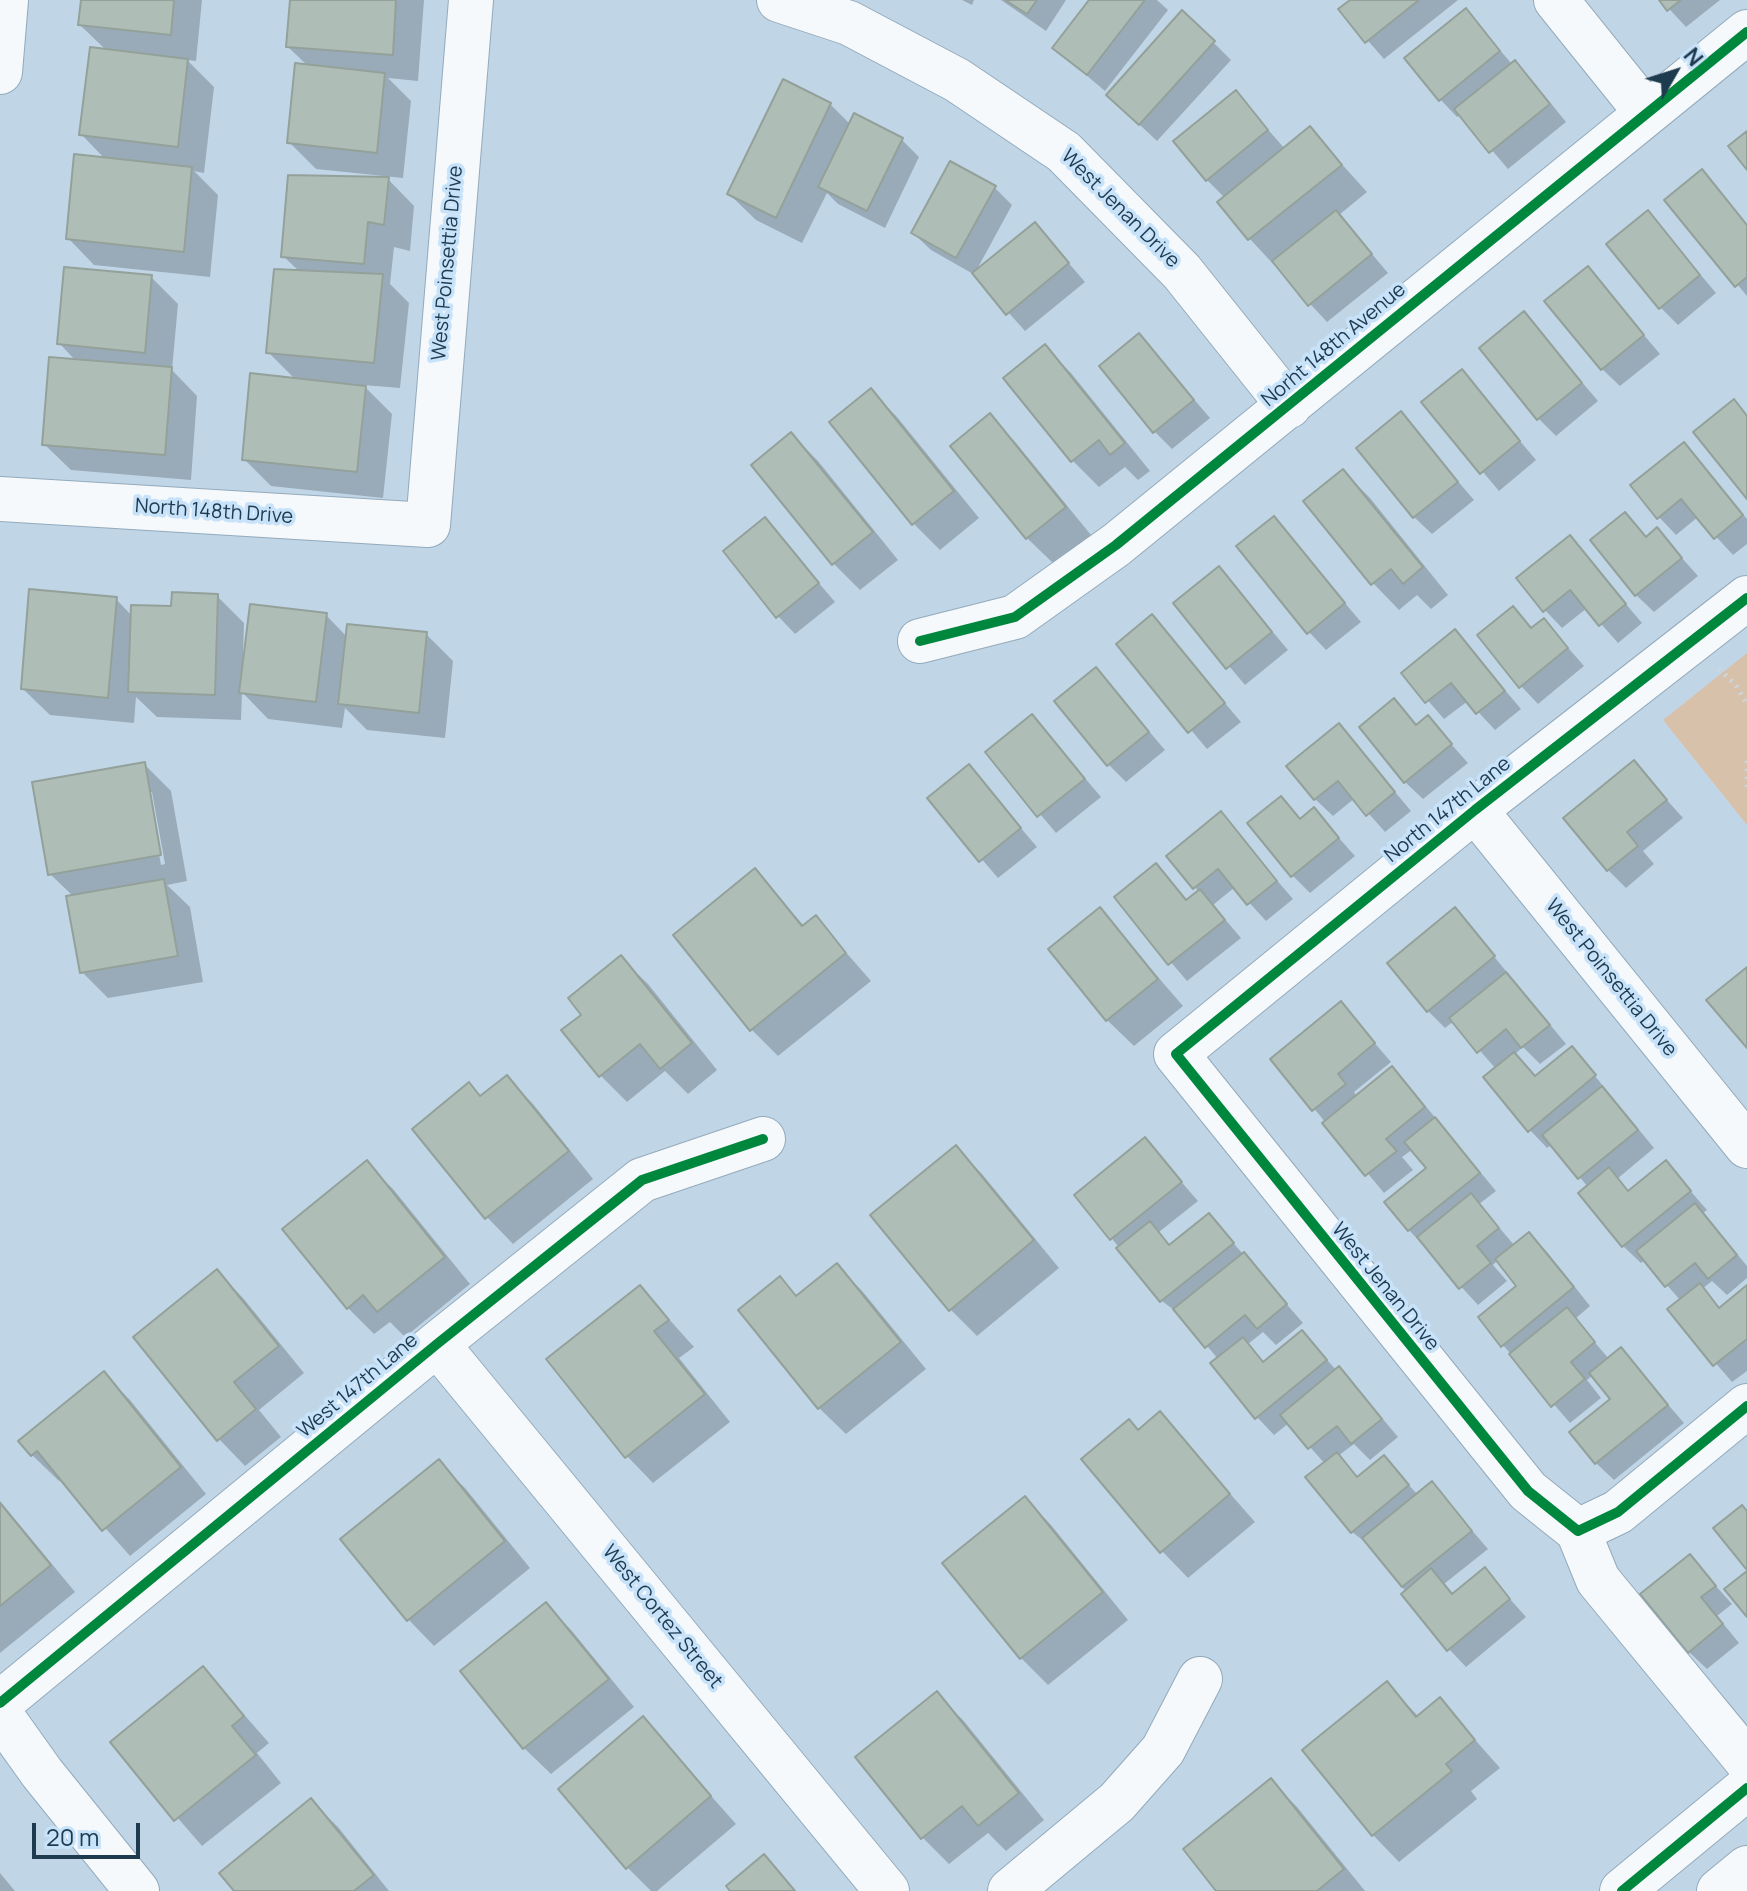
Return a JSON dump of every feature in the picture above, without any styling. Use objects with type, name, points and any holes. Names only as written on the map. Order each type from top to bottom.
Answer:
[{"type":"street","points":[[0,72],[6,0]]},
{"type":"street","name":"West Poinsettia Drive","points":[[428,525],[471,0]]},
{"type":"street","name":"West Jenan Drive","points":[[779,0],[849,23],[957,80],[1064,152],[1182,272],[1289,406]]},
{"type":"street","points":[[1556,0],[1646,112]]},
{"type":"street","name":"Norht 148th Avenue","points":[[920,641],[1015,617],[1116,545],[1747,32]]},
{"type":"street","name":"North 148th Drive","points":[[0,499],[428,525]]},
{"type":"street","name":"North 147th Lane","points":[[1176,1054],[1475,810],[1747,598]]},
{"type":"street","name":"West Poinsettia Drive","points":[[1475,810],[1747,1146]]},
{"type":"street","name":"West Jenan Drive","points":[[1176,1054],[1528,1491],[1578,1531]]},
{"type":"street","name":"West 147th Lane","points":[[0,1703],[642,1180],[763,1139]]},
{"type":"street","name":"West Cortez Street","points":[[437,1344],[887,1891]]},
{"type":"street","points":[[1747,1406],[1618,1512],[1578,1531],[1598,1580],[1747,1761]]},
{"type":"street","points":[[1010,1891],[1117,1802],[1163,1750],[1200,1679]]},
{"type":"street","points":[[0,1714],[42,1773],[137,1891]]},
{"type":"street","points":[[1622,1891],[1747,1788]]},
{"type":"street","points":[[1719,1891],[1747,1868]]},
{"type":"path","points":[[1716,667],[1736,685],[1747,705]]},
{"type":"path","points":[[1747,761],[1747,792]]},
{"type":"shaded area","points":[[1747,653],[1747,825],[1663,720]]},
{"type":"building","points":[[81,0],[174,0],[171,35],[78,25]]},
{"type":"building","points":[[290,0],[396,0],[393,55],[286,47]]},
{"type":"building","points":[[1005,0],[1037,0],[1027,14]]},
{"type":"building","points":[[1089,0],[1145,0],[1087,75],[1052,48]]},
{"type":"building","points":[[1350,0],[1419,0],[1365,43],[1338,9]]},
{"type":"building","points":[[1659,0],[1681,0],[1667,11]]},
{"type":"building","points":[[1466,8],[1500,51],[1439,101],[1404,58]]},
{"type":"building","points":[[1182,10],[1215,41],[1139,125],[1106,95]]},
{"type":"building","points":[[90,47],[188,59],[178,147],[79,135]]},
{"type":"building","points":[[1515,60],[1550,104],[1489,153],[1454,109]]},
{"type":"building","points":[[295,63],[385,73],[377,153],[287,143]]},
{"type":"building","points":[[783,79],[831,103],[776,218],[727,194]]},
{"type":"building","points":[[1236,90],[1268,130],[1206,181],[1173,141]]},
{"type":"building","points":[[854,113],[903,138],[867,211],[818,187]]},
{"type":"building","points":[[1310,126],[1342,165],[1248,240],[1217,202]]},
{"type":"building","points":[[1747,131],[1747,170],[1728,146]]},
{"type":"building","points":[[74,154],[192,167],[184,252],[66,239]]},
{"type":"building","points":[[950,161],[996,186],[956,258],[911,233]]},
{"type":"building","points":[[1702,169],[1747,225],[1747,277],[1735,287],[1664,200]]},
{"type":"building","points":[[288,175],[389,177],[384,225],[368,222],[364,264],[281,257]]},
{"type":"building","points":[[1336,210],[1372,254],[1308,306],[1272,261]]},
{"type":"building","points":[[1648,210],[1700,275],[1659,309],[1606,244]]},
{"type":"building","points":[[1035,222],[1069,263],[1006,315],[972,273]]},
{"type":"building","points":[[1588,266],[1644,335],[1601,370],[1544,301]]},
{"type":"building","points":[[64,267],[152,275],[145,353],[57,344]]},
{"type":"building","points":[[274,269],[383,274],[374,363],[266,353]]},
{"type":"building","points":[[1524,311],[1582,383],[1537,420],[1479,348]]},
{"type":"building","points":[[1139,333],[1194,400],[1153,433],[1099,366]]},
{"type":"building","points":[[1045,344],[1125,443],[1110,455],[1099,440],[1071,462],[1003,378]]},
{"type":"building","points":[[49,357],[172,367],[165,455],[42,445]]},
{"type":"building","points":[[1462,369],[1520,441],[1480,474],[1421,402]]},
{"type":"building","points":[[250,373],[366,386],[357,472],[242,460]]},
{"type":"building","points":[[871,388],[954,491],[912,525],[829,422]]},
{"type":"building","points":[[1734,399],[1747,416],[1747,499],[1693,432]]},
{"type":"building","points":[[1401,411],[1458,482],[1413,518],[1356,448]]},
{"type":"building","points":[[990,413],[1066,507],[1026,539],[950,446]]},
{"type":"building","points":[[791,432],[873,532],[832,565],[751,465]]},
{"type":"building","points":[[1684,442],[1743,515],[1714,539],[1681,499],[1657,519],[1630,485]]},
{"type":"building","points":[[1343,469],[1423,567],[1403,584],[1391,569],[1371,585],[1303,501]]},
{"type":"building","points":[[1625,512],[1646,537],[1657,527],[1682,558],[1635,596],[1590,540]]},
{"type":"building","points":[[1274,516],[1345,603],[1307,634],[1236,546]]},
{"type":"building","points":[[765,517],[819,583],[776,618],[723,551]]},
{"type":"building","points":[[1570,535],[1626,604],[1599,626],[1570,590],[1543,612],[1516,578]]},
{"type":"building","points":[[1219,566],[1272,632],[1226,669],[1173,603]]},
{"type":"building","points":[[29,589],[117,597],[108,698],[21,689]]},
{"type":"building","points":[[172,592],[218,594],[215,695],[128,692],[131,605],[171,606]]},
{"type":"building","points":[[250,604],[327,613],[316,702],[239,693]]},
{"type":"building","points":[[1513,606],[1531,628],[1544,618],[1568,648],[1519,688],[1477,635]]},
{"type":"building","points":[[1152,614],[1225,703],[1188,733],[1116,644]]},
{"type":"building","points":[[347,624],[427,632],[419,713],[338,704]]},
{"type":"building","points":[[1455,629],[1505,691],[1476,714],[1451,683],[1425,703],[1401,673]]},
{"type":"building","points":[[1096,667],[1149,732],[1107,766],[1054,701]]},
{"type":"building","points":[[1394,698],[1416,725],[1428,715],[1452,744],[1404,783],[1359,727]]},
{"type":"building","points":[[1032,714],[1085,779],[1037,817],[985,752]]},
{"type":"building","points":[[1339,723],[1395,792],[1366,816],[1338,781],[1314,800],[1286,766]]},
{"type":"building","points":[[1634,760],[1667,800],[1627,832],[1638,846],[1607,871],[1563,818]]},
{"type":"building","points":[[145,762],[161,855],[48,875],[32,782]]},
{"type":"building","points":[[969,764],[1021,828],[979,862],[927,798]]},
{"type":"building","points":[[1281,796],[1300,819],[1314,807],[1339,838],[1291,877],[1247,823]]},
{"type":"building","points":[[1221,811],[1277,881],[1247,905],[1218,869],[1193,889],[1166,856]]},
{"type":"building","points":[[1156,863],[1186,900],[1200,889],[1225,920],[1168,965],[1114,897]]},
{"type":"building","points":[[755,868],[802,926],[816,915],[846,953],[750,1031],[673,935]]},
{"type":"building","points":[[164,879],[178,956],[80,973],[66,896]]},
{"type":"building","points":[[1100,907],[1158,979],[1106,1021],[1048,949]]},
{"type":"building","points":[[1455,907],[1495,956],[1427,1012],[1387,963]]},
{"type":"building","points":[[621,955],[692,1043],[660,1069],[640,1044],[599,1077],[561,1030],[581,1015],[568,998]]},
{"type":"building","points":[[1747,967],[1747,1048],[1706,1000]]},
{"type":"building","points":[[1506,972],[1550,1025],[1521,1048],[1506,1029],[1477,1053],[1449,1018]]},
{"type":"building","points":[[1341,1001],[1375,1043],[1338,1074],[1346,1084],[1312,1111],[1270,1059]]},
{"type":"building","points":[[1572,1046],[1596,1075],[1528,1132],[1483,1077],[1514,1052],[1535,1076]]},
{"type":"building","points":[[1392,1066],[1425,1107],[1386,1139],[1397,1151],[1365,1176],[1322,1123]]},
{"type":"building","points":[[507,1075],[569,1151],[485,1219],[412,1129],[469,1082],[480,1096]]},
{"type":"building","points":[[1602,1086],[1638,1130],[1578,1179],[1542,1135]]},
{"type":"building","points":[[1435,1117],[1480,1173],[1408,1231],[1384,1202],[1426,1168],[1404,1142]]},
{"type":"building","points":[[1145,1137],[1182,1182],[1110,1240],[1074,1195]]},
{"type":"building","points":[[956,1145],[1034,1240],[949,1311],[870,1215]]},
{"type":"building","points":[[367,1160],[445,1257],[377,1312],[363,1295],[347,1309],[282,1229]]},
{"type":"building","points":[[1666,1160],[1691,1191],[1622,1247],[1578,1193],[1609,1167],[1628,1191]]},
{"type":"building","points":[[1471,1193],[1499,1228],[1477,1246],[1491,1263],[1459,1289],[1417,1237]]},
{"type":"building","points":[[1695,1203],[1737,1255],[1708,1279],[1695,1263],[1665,1287],[1636,1251]]},
{"type":"building","points":[[1209,1213],[1234,1243],[1160,1302],[1116,1248],[1150,1221],[1169,1245]]},
{"type":"building","points":[[1529,1232],[1574,1287],[1501,1347],[1478,1317],[1516,1286],[1495,1259]]},
{"type":"building","points":[[1244,1252],[1287,1304],[1257,1329],[1245,1315],[1205,1348],[1173,1309]]},
{"type":"building","points":[[837,1263],[901,1342],[818,1409],[738,1310],[780,1276],[796,1296]]},
{"type":"building","points":[[217,1269],[279,1346],[234,1382],[256,1409],[217,1441],[133,1337]]},
{"type":"building","points":[[1700,1283],[1719,1308],[1747,1285],[1747,1339],[1713,1366],[1667,1309]]},
{"type":"building","points":[[640,1285],[669,1320],[654,1331],[705,1394],[625,1458],[546,1359]]},
{"type":"building","points":[[1567,1307],[1595,1342],[1571,1362],[1585,1379],[1551,1407],[1509,1354]]},
{"type":"building","points":[[1302,1330],[1327,1360],[1255,1419],[1210,1363],[1243,1337],[1263,1362]]},
{"type":"building","points":[[1621,1347],[1668,1405],[1595,1464],[1569,1432],[1610,1399],[1589,1373]]},
{"type":"building","points":[[1339,1366],[1382,1419],[1351,1444],[1337,1426],[1308,1449],[1280,1415]]},
{"type":"building","points":[[104,1371],[181,1467],[102,1531],[37,1451],[31,1456],[18,1441]]},
{"type":"building","points":[[1160,1411],[1230,1494],[1160,1553],[1081,1459],[1129,1419],[1138,1430]]},
{"type":"building","points":[[1337,1452],[1357,1477],[1384,1455],[1409,1485],[1351,1533],[1305,1477]]},
{"type":"building","points":[[439,1459],[505,1541],[407,1621],[340,1539]]},
{"type":"building","points":[[1432,1481],[1472,1531],[1402,1587],[1362,1538]]},
{"type":"building","points":[[1025,1496],[1103,1592],[1020,1659],[942,1563]]},
{"type":"building","points":[[0,1503],[51,1565],[0,1606]]},
{"type":"building","points":[[1742,1505],[1747,1511],[1747,1570],[1713,1528]]},
{"type":"building","points":[[1690,1554],[1716,1586],[1701,1597],[1723,1624],[1688,1653],[1640,1594]]},
{"type":"building","points":[[1485,1567],[1510,1599],[1447,1651],[1401,1594],[1431,1568],[1452,1594]]},
{"type":"building","points":[[1747,1571],[1747,1617],[1724,1589]]},
{"type":"building","points":[[546,1602],[609,1679],[523,1749],[460,1671]]},
{"type":"building","points":[[203,1666],[244,1716],[232,1726],[256,1755],[174,1821],[110,1742]]},
{"type":"building","points":[[1387,1681],[1416,1717],[1440,1697],[1475,1740],[1446,1764],[1452,1771],[1372,1836],[1302,1750]]},
{"type":"building","points":[[937,1691],[1019,1793],[978,1826],[962,1806],[921,1839],[855,1757]]},
{"type":"building","points":[[643,1716],[711,1796],[626,1869],[558,1789]]},
{"type":"building","points":[[1271,1778],[1344,1869],[1317,1891],[1216,1891],[1183,1849]]},
{"type":"building","points":[[311,1798],[374,1875],[354,1891],[234,1891],[219,1873]]},
{"type":"building","points":[[764,1854],[795,1891],[730,1891],[726,1886]]},
{"type":"cycle path","points":[[920,641],[1015,617],[1116,545],[1747,32]]},
{"type":"cycle path","points":[[1747,598],[1475,810],[1176,1054],[1528,1491],[1578,1531],[1618,1512],[1747,1406]]},
{"type":"cycle path","points":[[0,1703],[642,1180],[763,1139]]},
{"type":"cycle path","points":[[1622,1891],[1747,1788]]}]
